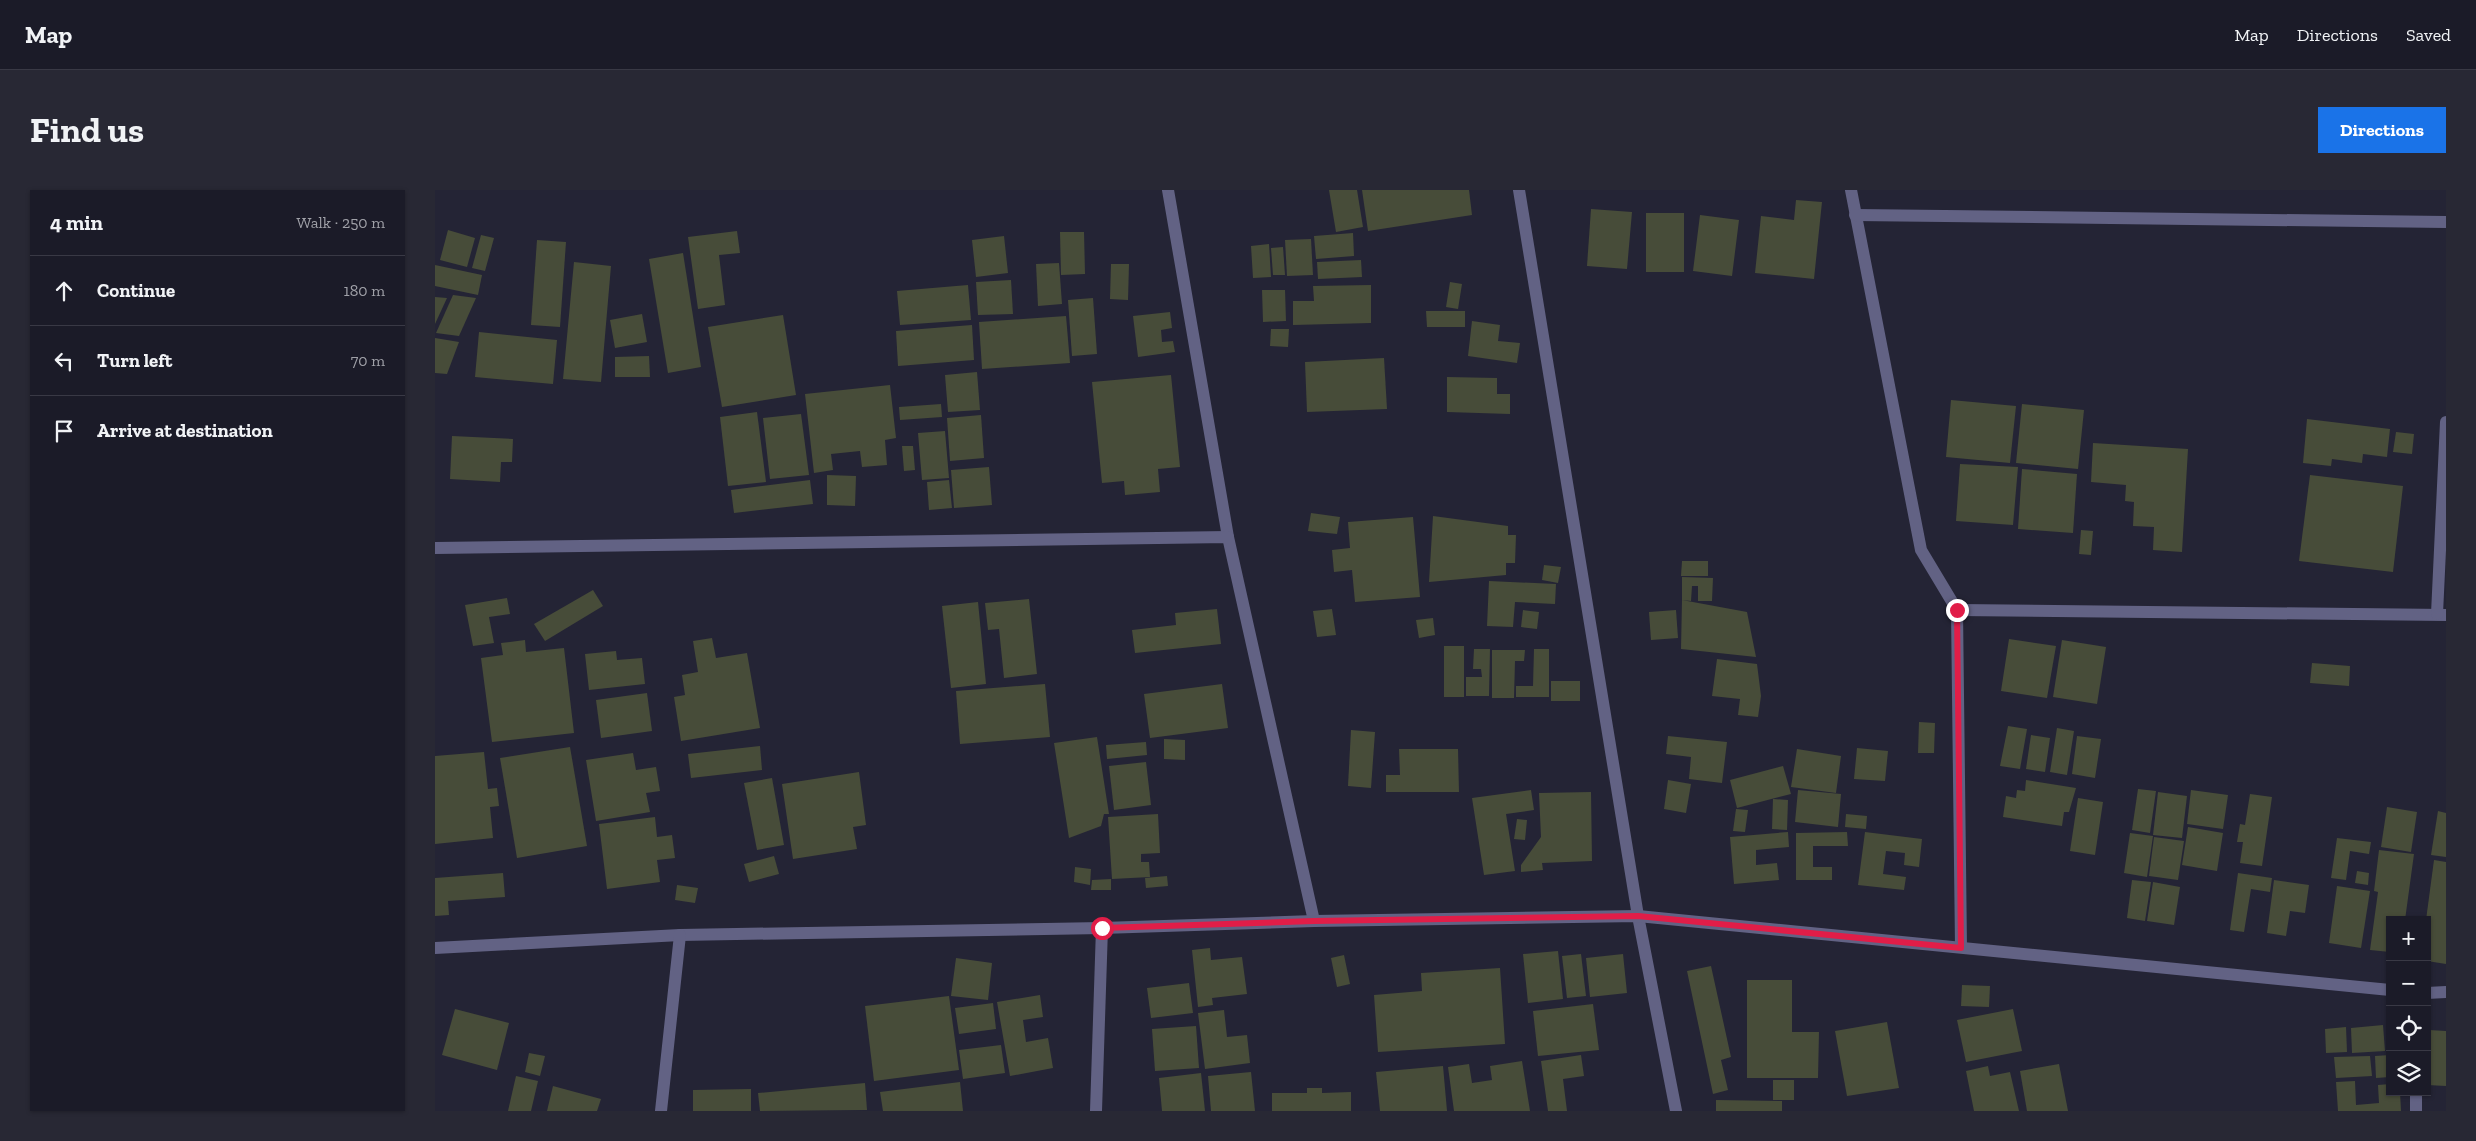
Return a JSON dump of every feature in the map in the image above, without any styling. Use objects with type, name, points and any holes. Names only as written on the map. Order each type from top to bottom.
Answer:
[{"type":"street","points":[[1168,190],[1228,537],[1314,921]]},
{"type":"street","points":[[1519,190],[1638,916],[1676,1111]]},
{"type":"street","points":[[1851,190],[1921,550],[1957,610],[1961,948]]},
{"type":"street","points":[[1855,215],[2446,222]]},
{"type":"street","points":[[1957,610],[2441,614],[2446,422]]},
{"type":"street","points":[[435,548],[1228,537]]},
{"type":"street","points":[[435,948],[680,935],[1638,916],[2386,990]]},
{"type":"street","points":[[1096,1111],[1102,928]]},
{"type":"street","points":[[661,1111],[680,935]]},
{"type":"street","points":[[2431,992],[2446,992]]},
{"type":"street","points":[[2416,1096],[2416,1111]]},
{"type":"building","points":[[1329,190],[1357,190],[1363,227],[1336,232]]},
{"type":"building","points":[[1362,190],[1469,190],[1472,215],[1368,231]]},
{"type":"building","points":[[1796,200],[1822,202],[1814,279],[1755,273],[1761,216],[1794,220]]},
{"type":"building","points":[[1591,209],[1632,212],[1627,269],[1587,266]]},
{"type":"building","points":[[1646,213],[1684,213],[1684,272],[1646,272]]},
{"type":"building","points":[[1700,215],[1739,220],[1732,276],[1693,271]]},
{"type":"building","points":[[448,230],[475,238],[467,267],[440,260]]},
{"type":"building","points":[[737,231],[740,253],[719,255],[725,305],[698,309],[688,237]]},
{"type":"building","points":[[1060,232],[1084,232],[1085,274],[1061,275]]},
{"type":"building","points":[[1353,233],[1354,256],[1316,259],[1314,236]]},
{"type":"building","points":[[481,235],[494,238],[485,271],[472,268]]},
{"type":"building","points":[[1004,236],[1008,273],[976,277],[972,240]]},
{"type":"building","points":[[1311,239],[1313,275],[1287,276],[1285,240]]},
{"type":"building","points":[[537,240],[566,242],[560,327],[531,325]]},
{"type":"building","points":[[1269,244],[1271,277],[1253,278],[1251,246]]},
{"type":"building","points":[[1283,247],[1285,275],[1273,275],[1271,248]]},
{"type":"building","points":[[683,253],[701,367],[668,373],[649,259]]},
{"type":"building","points":[[1361,260],[1362,277],[1318,279],[1317,262]]},
{"type":"building","points":[[574,262],[611,266],[601,382],[563,379]]},
{"type":"building","points":[[1059,263],[1062,304],[1038,306],[1036,264]]},
{"type":"building","points":[[1111,264],[1129,264],[1128,300],[1110,299]]},
{"type":"building","points":[[435,265],[482,275],[478,295],[435,286]]},
{"type":"building","points":[[1011,280],[1013,314],[978,315],[976,282]]},
{"type":"building","points":[[1450,282],[1462,284],[1458,309],[1446,307]]},
{"type":"building","points":[[968,285],[971,320],[900,325],[897,291]]},
{"type":"building","points":[[1371,285],[1371,323],[1293,325],[1293,301],[1314,301],[1313,286]]},
{"type":"building","points":[[1262,290],[1285,290],[1286,321],[1263,322]]},
{"type":"building","points":[[453,295],[476,298],[459,336],[436,333]]},
{"type":"building","points":[[435,297],[447,298],[435,324]]},
{"type":"building","points":[[1093,298],[1097,354],[1072,356],[1068,300]]},
{"type":"building","points":[[1426,311],[1465,311],[1465,327],[1427,327]]},
{"type":"building","points":[[1170,312],[1172,328],[1161,330],[1162,342],[1173,341],[1175,352],[1138,357],[1133,316]]},
{"type":"building","points":[[642,314],[647,342],[615,348],[610,320]]},
{"type":"building","points":[[783,315],[796,395],[722,407],[708,327]]},
{"type":"building","points":[[1066,316],[1070,363],[982,369],[979,322]]},
{"type":"building","points":[[1472,321],[1500,325],[1498,341],[1520,343],[1517,363],[1468,356]]},
{"type":"building","points":[[972,325],[974,360],[898,366],[896,331]]},
{"type":"building","points":[[1271,329],[1289,329],[1288,347],[1270,346]]},
{"type":"building","points":[[479,332],[557,340],[553,384],[475,377]]},
{"type":"building","points":[[435,338],[459,342],[447,374],[435,373]]},
{"type":"building","points":[[649,356],[650,377],[615,377],[615,357]]},
{"type":"building","points":[[1384,358],[1387,409],[1307,412],[1305,362]]},
{"type":"building","points":[[977,372],[980,410],[948,412],[945,375]]},
{"type":"building","points":[[1171,375],[1180,467],[1158,469],[1160,492],[1125,495],[1124,481],[1102,483],[1092,382]]},
{"type":"building","points":[[1447,377],[1497,378],[1497,394],[1510,394],[1510,414],[1447,412]]},
{"type":"building","points":[[890,385],[896,438],[885,440],[887,465],[862,467],[860,451],[831,454],[833,470],[814,473],[805,394]]},
{"type":"building","points":[[1951,400],[2016,406],[2010,463],[1946,457]]},
{"type":"building","points":[[941,404],[942,417],[900,420],[899,407]]},
{"type":"building","points":[[2022,404],[2084,410],[2078,469],[2016,463]]},
{"type":"building","points":[[757,412],[766,482],[728,486],[720,417]]},
{"type":"building","points":[[801,414],[809,475],[770,479],[763,418]]},
{"type":"building","points":[[981,415],[984,458],[950,461],[947,418]]},
{"type":"building","points":[[2307,419],[2390,429],[2387,457],[2363,454],[2362,463],[2332,459],[2331,466],[2303,463]]},
{"type":"building","points":[[945,431],[949,478],[922,480],[918,433]]},
{"type":"building","points":[[2396,432],[2414,434],[2412,454],[2393,452]]},
{"type":"building","points":[[452,436],[513,439],[512,462],[501,462],[500,482],[450,479]]},
{"type":"building","points":[[2093,443],[2188,449],[2182,552],[2153,550],[2154,527],[2133,526],[2134,502],[2125,501],[2126,485],[2091,482]]},
{"type":"building","points":[[902,446],[913,446],[915,470],[904,471]]},
{"type":"building","points":[[1960,464],[2018,467],[2013,525],[1956,521]]},
{"type":"building","points":[[989,467],[992,505],[954,508],[951,470]]},
{"type":"building","points":[[2022,469],[2077,474],[2073,533],[2018,529]]},
{"type":"building","points":[[827,475],[856,476],[855,506],[827,505]]},
{"type":"building","points":[[2310,475],[2403,486],[2393,572],[2299,561]]},
{"type":"building","points":[[810,480],[813,504],[734,513],[731,490]]},
{"type":"building","points":[[949,480],[952,508],[929,510],[927,482]]},
{"type":"building","points":[[1311,513],[1340,517],[1337,534],[1308,531]]},
{"type":"building","points":[[1433,516],[1508,526],[1508,535],[1516,535],[1515,563],[1506,563],[1506,575],[1429,582]]},
{"type":"building","points":[[1413,517],[1420,597],[1355,602],[1352,570],[1334,572],[1332,550],[1350,548],[1348,522]]},
{"type":"building","points":[[2081,530],[2093,531],[2091,555],[2079,554]]},
{"type":"building","points":[[1682,561],[1708,561],[1708,576],[1681,576]]},
{"type":"building","points":[[1544,565],[1561,567],[1558,583],[1542,580]]},
{"type":"building","points":[[1682,577],[1713,578],[1712,601],[1698,601],[1698,586],[1692,586],[1691,601],[1682,600]]},
{"type":"building","points":[[1489,581],[1556,584],[1555,604],[1515,602],[1513,627],[1487,626]]},
{"type":"building","points":[[593,590],[603,606],[545,641],[534,624]]},
{"type":"building","points":[[507,598],[510,614],[489,617],[494,643],[473,646],[465,605]]},
{"type":"building","points":[[1029,599],[1037,674],[1004,678],[999,629],[988,630],[985,603]]},
{"type":"building","points":[[1682,600],[1747,612],[1756,657],[1681,649]]},
{"type":"building","points":[[978,602],[986,684],[951,688],[942,606]]},
{"type":"building","points":[[1217,609],[1221,644],[1135,653],[1132,630],[1176,625],[1175,613]]},
{"type":"building","points":[[1332,609],[1336,635],[1317,637],[1313,611]]},
{"type":"building","points":[[1523,610],[1539,612],[1537,629],[1521,627]]},
{"type":"building","points":[[1676,610],[1678,638],[1651,640],[1649,612]]},
{"type":"building","points":[[1433,618],[1435,635],[1419,638],[1416,620]]},
{"type":"building","points":[[712,638],[716,658],[747,653],[760,728],[681,741],[674,697],[685,695],[682,675],[698,672],[693,641]]},
{"type":"building","points":[[2009,639],[2056,646],[2047,698],[2001,691]]},
{"type":"building","points":[[525,640],[526,652],[564,648],[574,733],[492,742],[481,658],[503,655],[501,643]]},
{"type":"building","points":[[2062,640],[2106,647],[2097,704],[2053,697]]},
{"type":"building","points":[[1444,646],[1464,646],[1464,697],[1444,697]]},
{"type":"building","points":[[1474,649],[1490,649],[1489,696],[1466,696],[1466,677],[1482,677],[1481,669],[1473,669]]},
{"type":"building","points":[[1534,649],[1549,649],[1549,697],[1516,697],[1516,686],[1533,686]]},
{"type":"building","points":[[1492,650],[1525,650],[1524,661],[1515,661],[1514,698],[1492,698]]},
{"type":"building","points":[[616,651],[617,660],[642,658],[645,684],[589,690],[585,654]]},
{"type":"building","points":[[1717,659],[1757,664],[1761,696],[1758,717],[1738,715],[1740,699],[1712,696]]},
{"type":"building","points":[[2312,663],[2350,666],[2349,686],[2310,683]]},
{"type":"building","points":[[1551,681],[1580,681],[1580,701],[1551,701]]},
{"type":"building","points":[[1045,684],[1050,737],[960,744],[956,691]]},
{"type":"building","points":[[1222,684],[1228,728],[1150,738],[1144,694]]},
{"type":"building","points":[[647,693],[652,731],[601,738],[596,700]]},
{"type":"building","points":[[1919,722],[1935,723],[1934,753],[1918,753]]},
{"type":"building","points":[[2008,726],[2027,729],[2020,769],[2000,766]]},
{"type":"building","points":[[2057,728],[2074,731],[2067,775],[2050,772]]},
{"type":"building","points":[[1351,730],[1375,732],[1371,788],[1348,786]]},
{"type":"building","points":[[2031,735],[2050,738],[2045,772],[2026,769]]},
{"type":"building","points":[[1668,736],[1727,742],[1722,783],[1689,779],[1691,757],[1666,754]]},
{"type":"building","points":[[2077,736],[2101,739],[2095,778],[2072,774]]},
{"type":"building","points":[[1097,737],[1109,814],[1104,814],[1101,826],[1069,838],[1054,743]]},
{"type":"building","points":[[1164,739],[1185,740],[1185,760],[1164,759]]},
{"type":"building","points":[[1146,742],[1147,755],[1107,759],[1106,745]]},
{"type":"building","points":[[760,746],[762,770],[691,778],[688,754]]},
{"type":"building","points":[[570,747],[587,846],[517,858],[500,758]]},
{"type":"building","points":[[1857,748],[1888,751],[1885,781],[1854,779]]},
{"type":"building","points":[[1399,749],[1458,749],[1459,792],[1386,792],[1386,775],[1400,775]]},
{"type":"building","points":[[1797,749],[1841,756],[1836,793],[1791,787]]},
{"type":"building","points":[[484,752],[488,789],[497,788],[499,806],[490,807],[493,838],[435,844],[435,756]]},
{"type":"building","points":[[633,753],[636,770],[656,767],[660,791],[646,793],[650,812],[596,821],[586,760]]},
{"type":"building","points":[[1146,762],[1151,805],[1114,810],[1109,766]]},
{"type":"building","points":[[1783,766],[1791,794],[1737,808],[1730,780]]},
{"type":"building","points":[[859,772],[866,825],[853,827],[857,849],[793,859],[782,784]]},
{"type":"building","points":[[772,778],[784,845],[757,850],[744,783]]},
{"type":"building","points":[[1668,780],[1691,784],[1686,813],[1664,809]]},
{"type":"building","points":[[2026,780],[2076,788],[2069,812],[2064,812],[2062,826],[2003,817],[2006,796],[2016,798],[2017,790],[2025,791]]},
{"type":"building","points":[[2138,789],[2156,791],[2150,833],[2132,830]]},
{"type":"building","points":[[1531,790],[1534,810],[1506,814],[1515,871],[1484,875],[1472,798]]},
{"type":"building","points":[[1798,790],[1841,794],[1838,827],[1795,822]]},
{"type":"building","points":[[2191,790],[2228,795],[2223,829],[2187,824]]},
{"type":"building","points":[[1591,792],[1592,861],[1542,863],[1543,870],[1521,872],[1521,865],[1541,837],[1539,793]]},
{"type":"building","points":[[2158,792],[2187,796],[2182,838],[2153,835]]},
{"type":"building","points":[[2250,794],[2272,797],[2262,866],[2240,863],[2243,842],[2237,842],[2240,824],[2245,825]]},
{"type":"building","points":[[2078,798],[2103,802],[2095,855],[2070,851]]},
{"type":"building","points":[[1773,799],[1788,800],[1787,830],[1772,829]]},
{"type":"building","points":[[2387,807],[2417,812],[2411,852],[2381,847]]},
{"type":"building","points":[[1736,809],[1748,810],[1745,832],[1733,831]]},
{"type":"building","points":[[2438,811],[2446,813],[2446,857],[2431,855]]},
{"type":"building","points":[[1158,814],[1160,853],[1141,854],[1141,862],[1149,862],[1150,877],[1112,879],[1108,817]]},
{"type":"building","points":[[1846,814],[1867,816],[1866,829],[1845,827]]},
{"type":"building","points":[[655,817],[657,837],[672,835],[675,858],[657,860],[660,882],[607,889],[599,824]]},
{"type":"building","points":[[1517,819],[1527,820],[1525,840],[1514,839]]},
{"type":"building","points":[[2188,827],[2223,833],[2217,871],[2182,865]]},
{"type":"building","points":[[1788,832],[1789,847],[1756,850],[1756,865],[1777,863],[1779,880],[1734,884],[1730,837]]},
{"type":"building","points":[[1847,832],[1848,846],[1813,846],[1813,867],[1832,867],[1832,880],[1796,880],[1796,833]]},
{"type":"building","points":[[1865,832],[1922,839],[1919,867],[1904,865],[1905,853],[1886,851],[1883,874],[1906,877],[1904,890],[1858,885]]},
{"type":"building","points":[[2130,833],[2153,836],[2147,877],[2124,873]]},
{"type":"building","points":[[2154,837],[2184,841],[2178,880],[2149,876]]},
{"type":"building","points":[[2337,838],[2371,842],[2369,854],[2350,851],[2346,880],[2331,878]]},
{"type":"building","points":[[2379,850],[2414,854],[2406,916],[2386,916],[2386,952],[2370,950],[2378,892],[2374,891]]},
{"type":"building","points":[[774,856],[779,874],[749,882],[744,864]]},
{"type":"building","points":[[2434,860],[2446,862],[2446,964],[2431,962],[2431,916],[2427,916]]},
{"type":"building","points":[[1075,867],[1091,869],[1090,885],[1074,882]]},
{"type":"building","points":[[2357,871],[2369,873],[2368,885],[2355,883]]},
{"type":"building","points":[[503,873],[505,897],[448,901],[449,915],[435,916],[435,878]]},
{"type":"building","points":[[2238,873],[2272,878],[2270,892],[2251,889],[2244,932],[2230,930]]},
{"type":"building","points":[[1167,876],[1168,886],[1146,888],[1145,878]]},
{"type":"building","points":[[1111,879],[1111,890],[1091,890],[1092,880]]},
{"type":"building","points":[[2132,880],[2151,882],[2145,921],[2127,918]]},
{"type":"building","points":[[2274,880],[2309,885],[2305,913],[2290,911],[2286,936],[2267,933]]},
{"type":"building","points":[[2153,882],[2180,887],[2174,925],[2147,921]]},
{"type":"building","points":[[677,885],[698,888],[695,903],[675,900]]},
{"type":"building","points":[[2337,886],[2370,891],[2361,948],[2329,943]]},
{"type":"building","points":[[1210,948],[1211,960],[1242,957],[1247,994],[1212,998],[1213,1005],[1198,1007],[1192,950]]},
{"type":"building","points":[[1558,951],[1563,999],[1528,1003],[1523,954]]},
{"type":"building","points":[[1581,954],[1586,996],[1567,998],[1562,956]]},
{"type":"building","points":[[1623,954],[1627,993],[1590,997],[1586,958]]},
{"type":"building","points":[[1344,955],[1350,984],[1337,987],[1331,958]]},
{"type":"building","points":[[956,958],[992,963],[988,1000],[951,996]]},
{"type":"building","points":[[1711,966],[1731,1057],[1721,1060],[1728,1090],[1713,1094],[1687,971]]},
{"type":"building","points":[[1500,968],[1505,1044],[1378,1052],[1374,995],[1422,991],[1421,973]]},
{"type":"building","points":[[1747,980],[1792,980],[1792,1032],[1819,1032],[1818,1078],[1747,1078]]},
{"type":"building","points":[[1189,983],[1193,1013],[1151,1018],[1147,988]]},
{"type":"building","points":[[1962,985],[1990,986],[1989,1007],[1961,1006]]},
{"type":"building","points":[[1040,995],[1043,1017],[1023,1020],[1026,1042],[1048,1038],[1053,1068],[1010,1076],[997,1002]]},
{"type":"building","points":[[949,996],[959,1070],[874,1081],[865,1006]]},
{"type":"building","points":[[993,1003],[996,1029],[959,1034],[955,1008]]},
{"type":"building","points":[[1593,1004],[1599,1050],[1538,1056],[1533,1011]]},
{"type":"building","points":[[455,1009],[509,1023],[497,1070],[442,1055]]},
{"type":"building","points":[[2013,1009],[2022,1051],[1966,1062],[1957,1020]]},
{"type":"building","points":[[1224,1010],[1227,1037],[1247,1035],[1250,1063],[1205,1069],[1198,1013]]},
{"type":"building","points":[[1887,1022],[1899,1088],[1847,1096],[1835,1031]]},
{"type":"building","points":[[2383,1025],[2385,1051],[2352,1053],[2351,1028]]},
{"type":"building","points":[[1196,1026],[1199,1068],[1155,1071],[1152,1029]]},
{"type":"building","points":[[2346,1027],[2347,1052],[2326,1053],[2325,1029]]},
{"type":"building","points":[[2431,1030],[2446,1031],[2446,1086],[2431,1085]]},
{"type":"building","points":[[1001,1045],[1005,1073],[963,1079],[959,1050]]},
{"type":"building","points":[[529,1053],[545,1056],[540,1076],[525,1072]]},
{"type":"building","points":[[1581,1055],[1584,1076],[1563,1079],[1567,1111],[1548,1111],[1541,1061]]},
{"type":"building","points":[[2386,1055],[2386,1077],[2376,1078],[2375,1056]]},
{"type":"building","points":[[2370,1056],[2372,1076],[2336,1078],[2334,1057]]},
{"type":"building","points":[[1522,1061],[1530,1111],[1454,1111],[1448,1067],[1469,1064],[1472,1083],[1492,1080],[1490,1066]]},
{"type":"building","points":[[2059,1064],[2068,1111],[2027,1111],[2020,1071]]},
{"type":"building","points":[[1443,1066],[1447,1111],[1380,1111],[1376,1072]]},
{"type":"building","points":[[1988,1066],[1990,1076],[2010,1072],[2019,1111],[1974,1111],[1966,1071]]},
{"type":"building","points":[[1251,1072],[1255,1111],[1211,1111],[1208,1076]]},
{"type":"building","points":[[1201,1073],[1205,1111],[1162,1111],[1159,1078]]},
{"type":"building","points":[[516,1076],[538,1081],[531,1111],[508,1111]]},
{"type":"building","points":[[1773,1080],[1794,1080],[1794,1100],[1773,1100]]},
{"type":"building","points":[[2355,1081],[2356,1105],[2379,1103],[2378,1085],[2386,1084],[2386,1096],[2400,1096],[2401,1111],[2338,1111],[2336,1082]]},
{"type":"building","points":[[960,1082],[963,1111],[883,1111],[880,1092]]},
{"type":"building","points":[[865,1083],[867,1110],[760,1111],[758,1093]]},
{"type":"building","points":[[553,1086],[601,1099],[597,1111],[547,1111]]},
{"type":"building","points":[[1307,1088],[1322,1088],[1322,1093],[1351,1092],[1351,1111],[1272,1111],[1272,1093],[1307,1093]]},
{"type":"building","points":[[751,1089],[751,1111],[693,1111],[693,1090]]},
{"type":"building","points":[[1716,1100],[1782,1101],[1782,1111],[1716,1111]]},
{"type":"route","points":[[1102,928],[1314,921],[1638,916],[1961,948],[1957,610]]}]
